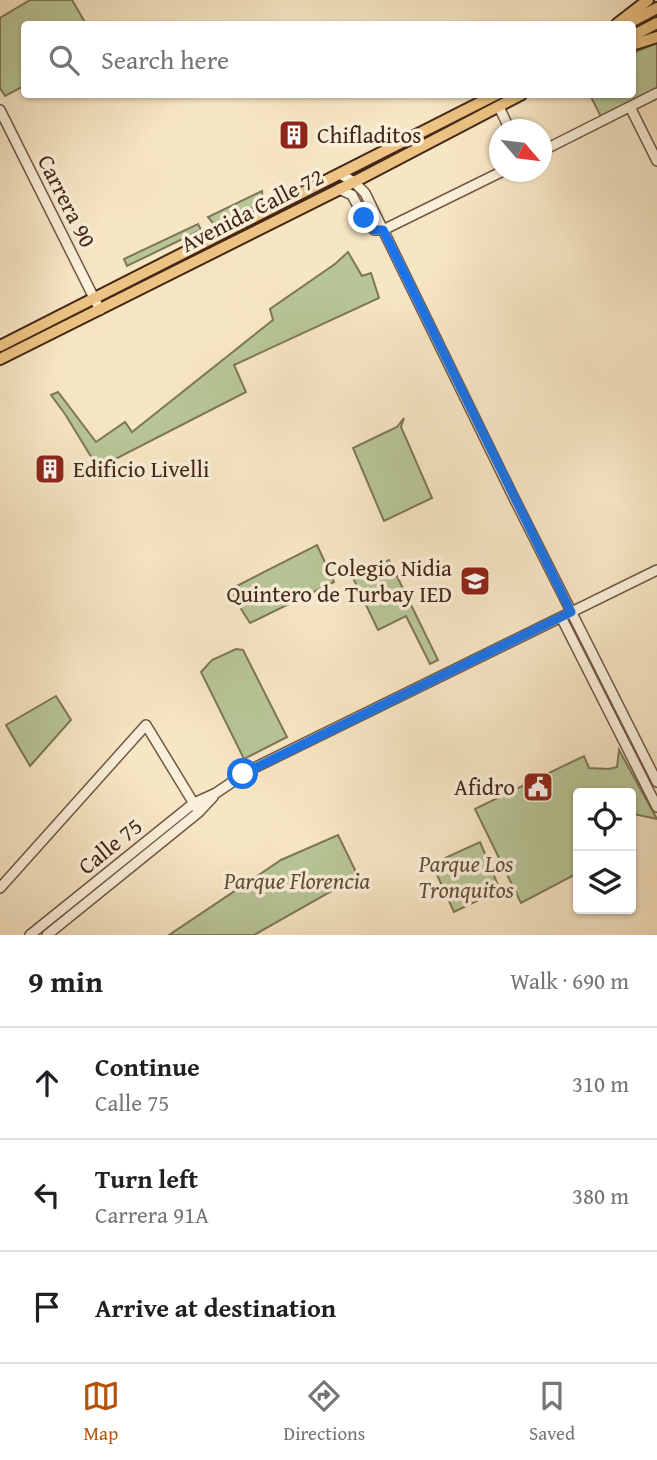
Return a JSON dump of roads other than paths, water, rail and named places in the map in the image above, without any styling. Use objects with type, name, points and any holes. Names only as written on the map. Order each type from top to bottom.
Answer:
[{"type":"main road","points":[[621,21],[648,0]]},
{"type":"main road","points":[[632,21],[657,8]]},
{"type":"main road","points":[[636,34],[657,23]]},
{"type":"main road","points":[[636,45],[657,37]]},
{"type":"main road","name":"Avenida Calle 72","points":[[0,346],[489,98]]},
{"type":"main road","name":"Avenida Calle 72","points":[[0,359],[354,182],[515,98]]},
{"type":"street","points":[[552,146],[657,93]]},
{"type":"street","points":[[499,107],[505,119]]},
{"type":"street","points":[[630,107],[657,161]]},
{"type":"street","name":"Carrera 90","points":[[0,110],[100,310]]},
{"type":"street","points":[[340,174],[354,182],[365,193],[657,782]]},
{"type":"street","points":[[339,189],[352,195],[371,228],[383,230],[489,178]]},
{"type":"street","name":"Calle 75","points":[[30,935],[250,769],[657,570]]},
{"type":"street","points":[[561,617],[657,807]]},
{"type":"street","points":[[0,888],[146,725],[196,808]]},
{"type":"street","name":"Calle 75","points":[[47,935],[196,808]]},
{"type":"place","name":"Chifladitos","points":[[294,135]]},
{"type":"place","name":"Edificio Livelli","points":[[50,469]]},
{"type":"place","name":"Colegio Nidia Quintero de Turbay IED","points":[[475,581]]},
{"type":"place","name":"Afidro","points":[[538,787]]},
{"type":"park label","name":"Parque Los Tronquitos","points":[[466,877]]},
{"type":"park label","name":"Parque Florencia","points":[[297,881]]}]
